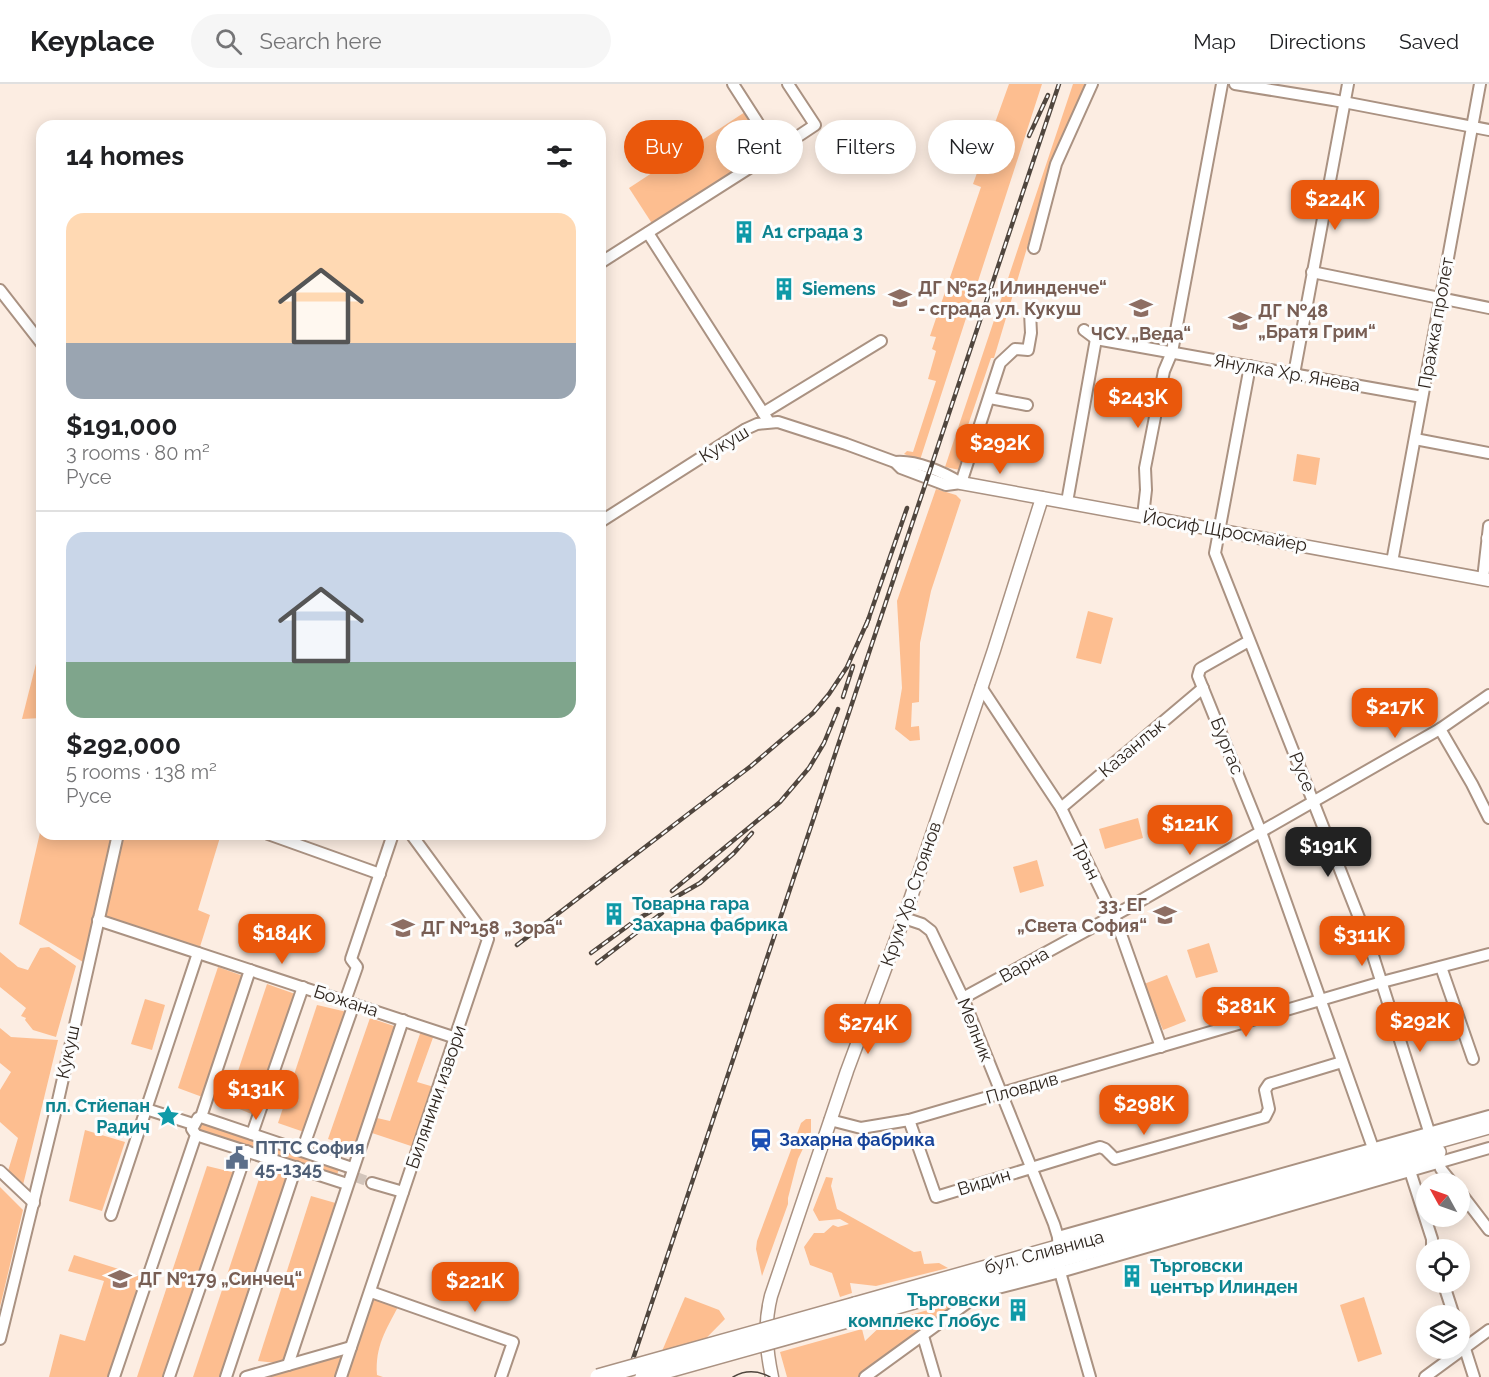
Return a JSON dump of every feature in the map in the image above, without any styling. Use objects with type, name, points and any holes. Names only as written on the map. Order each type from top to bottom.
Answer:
[{"type":"main road","name":"бул. Сливница","points":[[598,1377],[856,1311],[1059,1254],[1435,1147],[1489,1126]]},
{"type":"main road","name":"бул. Сливница","points":[[1435,1147],[1489,1137]]},
{"type":"main road","name":"бул. Сливница","points":[[643,1377],[856,1311],[950,1290],[1059,1254]]},
{"type":"street","points":[[734,84],[757,120]]},
{"type":"street","points":[[788,84],[815,125],[803,133]]},
{"type":"street","points":[[1034,248],[1056,164],[1092,84]]},
{"type":"street","points":[[1143,516],[1146,490],[1145,468],[1164,371],[1172,352],[1222,84]]},
{"type":"street","points":[[1234,84],[1345,102],[1489,130]]},
{"type":"street","points":[[1294,374],[1348,84]]},
{"type":"street","name":"Пражка пролет","points":[[1392,562],[1480,84]]},
{"type":"street","points":[[606,259],[740,174]]},
{"type":"street","points":[[648,233],[766,417],[881,341]]},
{"type":"street","points":[[1312,272],[1489,308]]},
{"type":"street","points":[[0,290],[36,336]]},
{"type":"street","points":[[961,483],[1000,363],[1015,349],[1028,350],[1031,333],[1030,312]]},
{"type":"street","name":"Янулка Хр. Янева","points":[[1084,330],[1096,339],[1422,397]]},
{"type":"street","points":[[1067,502],[1096,339]]},
{"type":"street","name":"Русе","points":[[1250,366],[1215,553],[1369,943],[1445,1173]]},
{"type":"street","points":[[990,398],[1027,405]]},
{"type":"street","name":"Кукуш","points":[[606,518],[766,417],[895,462],[901,468],[946,484],[961,483]]},
{"type":"street","points":[[1415,439],[1489,453]]},
{"type":"street","name":"Йосиф Щросмайер","points":[[961,483],[1486,580]]},
{"type":"street","name":"Крум Хр. Стоянов","points":[[768,1357],[766,1323],[771,1296],[830,1120],[904,918],[1042,498]]},
{"type":"street","points":[[1486,580],[1489,526]]},
{"type":"street","points":[[1203,688],[1198,676],[1200,669],[1250,640]]},
{"type":"street","name":"Трън","points":[[981,687],[1061,808],[1113,915],[1134,967],[1161,1047]]},
{"type":"street","name":"Казанлък","points":[[1061,808],[1203,688]]},
{"type":"street","name":"Бургас","points":[[1203,688],[1261,832],[1373,1148]]},
{"type":"street","name":"Варна","points":[[963,998],[1440,729],[1489,695]]},
{"type":"street","points":[[1440,729],[1489,818]]},
{"type":"street","name":"Кукуш","points":[[0,1339],[34,1203],[117,840]]},
{"type":"street","points":[[285,840],[380,873]]},
{"type":"street","points":[[302,1151],[349,1002],[357,967],[351,959],[391,840]]},
{"type":"street","name":"Билянини извори","points":[[341,1377],[488,939],[416,840]]},
{"type":"street","name":"Мелник","points":[[904,918],[922,924],[931,931],[963,998],[1031,1168],[1059,1254],[1090,1377]]},
{"type":"street","name":"Божана","points":[[98,920],[456,1038]]},
{"type":"street","points":[[111,1215],[198,953]]},
{"type":"street","name":"Пловдив","points":[[830,1120],[861,1128],[909,1120],[1383,982],[1489,954]]},
{"type":"street","points":[[1441,966],[1473,1059]]},
{"type":"street","points":[[114,1377],[250,970]]},
{"type":"street","points":[[252,1134],[303,987]]},
{"type":"street","points":[[288,1365],[403,1020]]},
{"type":"street","name":"Видин","points":[[909,1120],[936,1197],[1100,1148],[1105,1149],[1115,1160],[1265,1117],[1269,1109],[1265,1090],[1269,1084],[1342,1062]]},
{"type":"street","points":[[146,1109],[197,1125],[252,1134],[302,1151],[351,1176]]},
{"type":"street","name":"бул. Сливница","points":[[1059,1254],[1410,1171],[1435,1147],[1489,1116]]},
{"type":"street","points":[[197,1125],[247,1151],[296,1167],[351,1176]]},
{"type":"street","name":"бул. Сливница","points":[[950,1290],[974,1289],[982,1292],[1059,1254],[1373,1148],[1489,1148]]},
{"type":"street","points":[[170,1377],[247,1151]]},
{"type":"street","points":[[226,1377],[296,1167]]},
{"type":"street","points":[[0,1171],[34,1203]]},
{"type":"street","points":[[1410,1171],[1432,1239]]},
{"type":"street","points":[[372,1183],[403,1192]]},
{"type":"street","points":[[1470,1205],[1489,1230]]},
{"type":"street","points":[[371,1292],[513,1342],[501,1377]]},
{"type":"street","points":[[865,1377],[982,1292]]},
{"type":"street","points":[[1470,1345],[1489,1330]]},
{"type":"street","points":[[923,1336],[935,1377]]},
{"type":"street","points":[[246,1377],[351,1347]]},
{"type":"street","points":[[768,1357],[772,1377]]},
{"type":"street","points":[[768,1357],[777,1377]]},
{"type":"street","points":[[1425,1377],[1451,1359]]},
{"type":"street","points":[[1468,1359],[1474,1377]]},
{"type":"shaded area","points":[[1009,84],[1042,84],[1015,167],[1015,120],[996,120]]},
{"type":"shaded area","points":[[1073,84],[1089,84],[1042,198],[994,358],[991,358],[963,440],[970,443],[960,470],[945,467]]},
{"type":"shaded area","points":[[745,112],[751,120],[733,120]]},
{"type":"shaded area","points":[[716,131],[716,174],[734,174],[653,225],[629,188],[650,174],[704,174],[704,139]]},
{"type":"shaded area","points":[[977,174],[1013,174],[920,460],[904,454],[907,451],[913,452],[936,381],[928,379],[936,351],[932,349],[936,337],[930,336],[981,187],[973,184]]},
{"type":"shaded area","points":[[1297,454],[1320,458],[1316,485],[1293,481]]},
{"type":"shaded area","points":[[936,489],[956,495],[961,500],[931,591],[920,643],[919,702],[912,703],[911,727],[919,726],[920,740],[910,741],[895,729],[902,688],[897,601]]},
{"type":"shaded area","points":[[1088,611],[1113,618],[1101,664],[1076,658]]},
{"type":"shaded area","points":[[36,664],[36,718],[22,719]]},
{"type":"shaded area","points":[[1138,818],[1143,838],[1105,849],[1099,829]]},
{"type":"shaded area","points":[[38,840],[219,840],[198,910],[210,915],[198,953],[99,920],[88,965],[19,924]]},
{"type":"shaded area","points":[[1037,860],[1044,886],[1020,893],[1013,867]]},
{"type":"shaded area","points":[[1209,943],[1218,972],[1196,978],[1187,950]]},
{"type":"shaded area","points":[[49,947],[76,966],[56,1037],[33,1030],[25,1020],[26,1018],[21,1016],[26,1008],[0,987],[0,952],[18,967],[28,970],[40,948]]},
{"type":"shaded area","points":[[218,967],[246,977],[205,1098],[178,1088]]},
{"type":"shaded area","points":[[1167,975],[1186,1021],[1163,1030],[1144,984]]},
{"type":"shaded area","points":[[267,984],[298,995],[254,1115],[227,1104]]},
{"type":"shaded area","points":[[145,999],[165,1005],[152,1050],[131,1044]]},
{"type":"shaded area","points":[[317,1005],[347,1012],[304,1132],[278,1123]]},
{"type":"shaded area","points":[[370,1018],[397,1027],[356,1148],[328,1139]]},
{"type":"shaded area","points":[[0,1028],[11,1037],[58,1040],[23,1185],[8,1171],[18,1138],[0,1122],[0,1090],[11,1072],[0,1063]]},
{"type":"shaded area","points":[[422,1028],[435,1032],[417,1082],[434,1087],[414,1147],[372,1133],[377,1118],[390,1121]]},
{"type":"shaded area","points":[[201,1119],[341,1164],[335,1180],[197,1134]]},
{"type":"shaded area","points":[[806,1119],[811,1119],[811,1132],[798,1159],[788,1204],[762,1276],[756,1249],[757,1241],[801,1123]]},
{"type":"shaded area","points":[[85,1130],[125,1142],[102,1211],[69,1201]]},
{"type":"shaded area","points":[[264,1164],[291,1174],[223,1377],[193,1377]]},
{"type":"shaded area","points":[[207,1166],[236,1173],[166,1377],[137,1377]]},
{"type":"shaded area","points":[[826,1177],[833,1178],[831,1186],[837,1209],[914,1252],[921,1251],[924,1264],[939,1263],[948,1268],[876,1286],[850,1283],[852,1293],[840,1297],[832,1273],[810,1265],[804,1247],[814,1233],[824,1233],[833,1225],[838,1227],[849,1224],[840,1219],[819,1221],[813,1210]]},
{"type":"shaded area","points":[[0,1187],[23,1210],[0,1307]]},
{"type":"shaded area","points":[[311,1196],[339,1204],[286,1364],[258,1361]]},
{"type":"shaded area","points":[[74,1255],[144,1277],[109,1377],[49,1377],[60,1334],[85,1341],[104,1281],[68,1271]]},
{"type":"shaded area","points":[[373,1297],[399,1305],[386,1330],[378,1355],[377,1375],[383,1377],[257,1377],[355,1350]]},
{"type":"shaded area","points":[[685,1297],[719,1310],[725,1319],[668,1377],[651,1377]]},
{"type":"shaded area","points":[[1364,1297],[1382,1354],[1358,1362],[1340,1305]]},
{"type":"shaded area","points":[[953,1303],[954,1308],[858,1377],[787,1377],[780,1352],[862,1329],[865,1341],[885,1322]]},
{"type":"tunnel","points":[[356,1177],[372,1183]]},
{"type":"tram line","points":[[733,1377],[751,1372],[770,1377]]},
{"type":"railway","points":[[627,1377],[1059,84]]},
{"type":"railway","points":[[1029,136],[1048,95]]},
{"type":"railway","points":[[866,626],[907,508]]},
{"type":"railway","points":[[517,945],[751,766],[813,713],[847,667],[869,618]]},
{"type":"railway","points":[[843,697],[853,666]]},
{"type":"railway","points":[[672,891],[780,802],[809,768],[824,743],[838,709]]},
{"type":"railway","points":[[591,953],[636,920],[700,883],[734,853],[752,833]]},
{"type":"railway","points":[[597,963],[662,913]]},
{"type":"place","name":"А1 сграда 3","points":[[744,232]]},
{"type":"place","name":"Siemens","points":[[784,289]]},
{"type":"place","name":"ДГ №52 „Илинденче“ - сграда ул. Кукуш","points":[[900,298]]},
{"type":"place","name":"ЧСУ „Веда“","points":[[1141,308]]},
{"type":"place","name":"ДГ №48 „Братя Грим“","points":[[1240,321]]},
{"type":"place","name":"Товарна гара Захарна фабрика","points":[[614,914]]},
{"type":"place","name":"33. ЕГ „Света София“","points":[[1165,915]]},
{"type":"place","name":"ДГ №158 „Зора“","points":[[403,928]]},
{"type":"place","name":"пл. Стйепан Радич","points":[[168,1116]]},
{"type":"place","name":"Захарна фабрика","points":[[761,1140]]},
{"type":"place","name":"ПТТС София 45-1345","points":[[237,1158]]},
{"type":"place","name":"Търговски център Илинден","points":[[1132,1276]]},
{"type":"place","name":"ДГ №179 „Синчец“","points":[[120,1279]]},
{"type":"place","name":"Търговски комплекс Глобус","points":[[1018,1310]]}]
